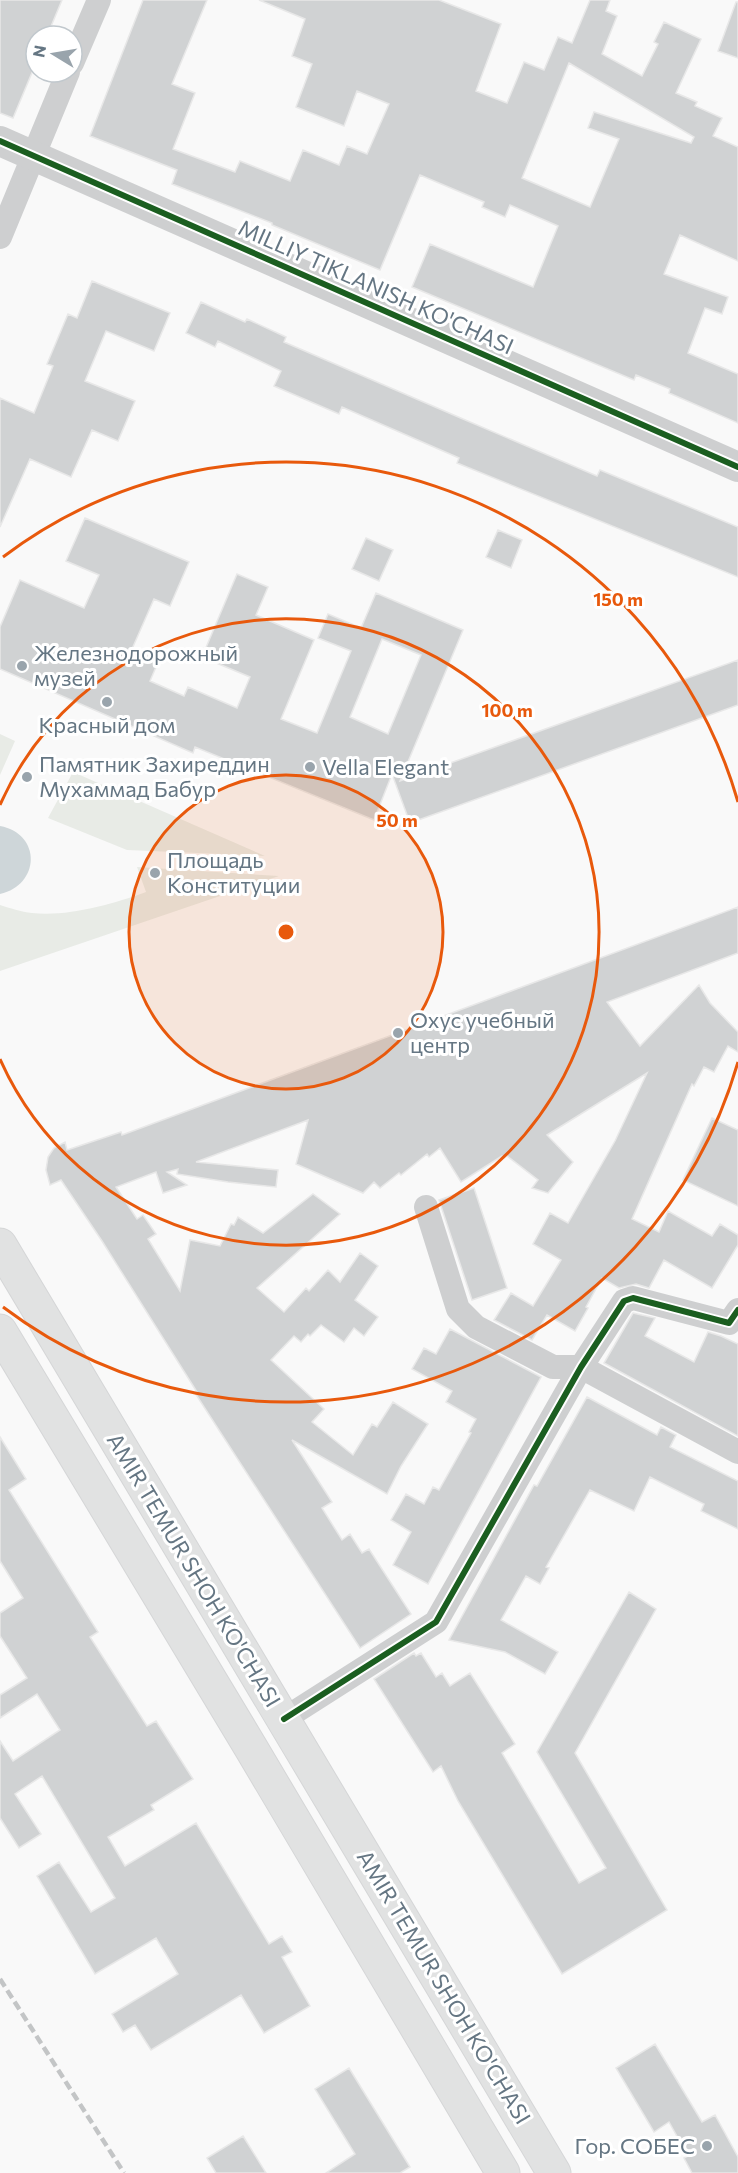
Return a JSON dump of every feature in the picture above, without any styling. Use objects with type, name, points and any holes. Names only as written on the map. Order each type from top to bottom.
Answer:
[{"type":"main road","name":"AMIR TEMUR SHOH KO'CHASI","points":[[0,1245],[554,2173]]},
{"type":"main road","name":"AMIR TEMUR SHOH KO'CHASI","points":[[0,1331],[503,2173]]},
{"type":"street","points":[[84,35],[99,0]]},
{"type":"street","points":[[0,237],[63,84]]},
{"type":"street","name":"MILLIY TIKLANISH KO'CHASI","points":[[0,141],[738,466]]},
{"type":"street","points":[[426,1207],[458,1309],[476,1327],[553,1367],[581,1367],[738,1452]]},
{"type":"street","points":[[284,1719],[436,1622],[581,1367],[624,1301],[633,1298],[729,1323],[738,1310]]},
{"type":"shaded area","points":[[0,734],[15,741],[0,775]]},
{"type":"shaded area","points":[[73,772],[265,856],[127,850],[48,818]]},
{"type":"shaded area","points":[[0,826],[14,831],[23,839],[29,849],[31,860],[29,871],[23,881],[13,889],[0,894]]},
{"type":"shaded area","points":[[137,867],[279,876],[0,971],[0,905],[24,912],[46,914],[105,905],[146,892]]},
{"type":"building","points":[[0,0],[62,0],[52,24],[24,24],[24,84],[27,84],[13,118],[0,113]]},
{"type":"building","points":[[143,0],[207,0],[172,84],[195,93],[173,149],[235,172],[240,161],[290,181],[303,150],[339,165],[347,146],[367,154],[389,104],[357,91],[344,126],[296,107],[312,64],[292,56],[305,19],[259,0],[439,0],[501,24],[476,91],[507,103],[524,62],[544,70],[558,37],[572,43],[590,0],[610,0],[606,11],[617,16],[602,54],[642,76],[658,44],[654,42],[664,22],[701,39],[676,93],[697,102],[695,106],[722,118],[713,136],[738,147],[738,261],[680,235],[664,274],[728,297],[722,314],[705,308],[688,353],[738,374],[738,423],[669,393],[670,389],[636,375],[634,380],[412,287],[430,244],[533,287],[558,226],[510,205],[505,217],[482,207],[484,202],[420,175],[380,270],[272,225],[272,223],[172,184],[177,170],[90,136]],"holes":[[[569,63],[694,137],[691,143],[594,112],[588,128],[619,139],[590,207],[522,178]]]},
{"type":"building","points":[[736,2],[738,2],[738,58],[718,51]]},
{"type":"building","points":[[92,281],[170,313],[154,351],[106,331],[85,381],[135,401],[118,441],[92,430],[71,477],[30,459],[0,527],[0,398],[34,413],[53,366],[47,364],[68,314],[77,318]]},
{"type":"building","points":[[201,302],[286,337],[284,342],[597,476],[600,470],[738,527],[738,577],[457,463],[459,458],[342,407],[339,414],[274,386],[281,371],[218,341],[215,347],[186,333]]},
{"type":"building","points":[[85,518],[189,562],[170,606],[154,599],[132,649],[159,660],[150,681],[184,696],[188,687],[237,708],[250,677],[202,657],[237,574],[268,587],[256,615],[314,640],[281,719],[317,733],[351,651],[318,638],[328,614],[361,628],[376,593],[463,630],[400,781],[738,660],[738,705],[410,823],[392,774],[374,820],[195,747],[193,753],[0,669],[0,627],[20,580],[84,608],[99,575],[66,561]],"holes":[[[382,639],[421,655],[388,734],[350,717]]]},
{"type":"building","points":[[498,530],[522,540],[511,568],[486,557]]},
{"type":"building","points":[[366,538],[393,550],[379,581],[352,569]]},
{"type":"building","points":[[738,907],[738,953],[607,1002],[640,1046],[699,985],[710,1003],[738,1032],[738,1052],[728,1046],[714,1072],[704,1067],[694,1086],[692,1084],[632,1219],[659,1232],[668,1211],[712,1236],[720,1224],[738,1235],[738,1245],[712,1288],[664,1260],[649,1288],[636,1284],[619,1288],[602,1278],[575,1331],[547,1315],[532,1340],[494,1320],[511,1293],[533,1306],[561,1260],[533,1244],[550,1213],[568,1223],[615,1141],[647,1073],[547,1135],[573,1162],[548,1193],[532,1188],[538,1180],[507,1156],[504,1158],[502,1156],[461,1182],[440,1148],[429,1157],[427,1154],[380,1188],[374,1182],[363,1193],[296,1164],[308,1120],[196,1162],[278,1170],[276,1187],[177,1174],[178,1169],[167,1172],[187,1185],[163,1193],[156,1172],[116,1187],[137,1219],[143,1215],[156,1234],[148,1239],[180,1291],[190,1240],[220,1246],[231,1224],[234,1225],[238,1217],[263,1233],[313,1194],[340,1214],[257,1288],[284,1312],[306,1288],[309,1291],[328,1270],[340,1282],[360,1253],[378,1266],[355,1300],[378,1317],[364,1336],[354,1328],[344,1342],[321,1325],[301,1342],[294,1336],[271,1360],[324,1409],[312,1422],[353,1455],[372,1424],[377,1427],[393,1402],[428,1424],[401,1466],[387,1494],[292,1440],[332,1502],[322,1508],[342,1540],[350,1534],[362,1553],[369,1549],[411,1614],[360,1648],[195,1393],[197,1392],[102,1241],[61,1180],[50,1185],[46,1170],[48,1157],[54,1148],[65,1142],[67,1150],[121,1132],[122,1135]]},
{"type":"building","points":[[712,1118],[738,1130],[738,1206],[683,1180]]},
{"type":"building","points":[[474,1188],[507,1288],[472,1300],[439,1200]]},
{"type":"building","points":[[633,1313],[655,1318],[645,1336],[694,1362],[708,1332],[738,1344],[738,1436],[604,1363]]},
{"type":"building","points":[[450,1329],[541,1377],[428,1584],[393,1565],[411,1532],[391,1520],[406,1494],[424,1504],[433,1487],[439,1490],[471,1433],[469,1432],[476,1419],[446,1402],[452,1391],[412,1369],[424,1348],[436,1354]]},
{"type":"building","points":[[587,1397],[657,1435],[661,1427],[676,1435],[670,1447],[738,1481],[738,1529],[701,1511],[704,1504],[650,1477],[634,1511],[590,1490],[546,1567],[549,1568],[540,1584],[526,1576],[501,1620],[558,1652],[545,1674],[505,1652],[449,1640],[534,1485],[537,1486]]},
{"type":"building","points":[[0,1437],[26,1479],[9,1490],[98,1632],[90,1637],[147,1726],[156,1721],[193,1779],[151,1805],[154,1810],[108,1837],[125,1866],[196,1823],[269,1944],[282,1936],[292,1952],[282,1957],[310,2006],[264,2033],[241,1995],[151,2050],[135,2025],[123,2032],[112,2014],[178,1974],[156,1938],[95,1974],[37,1876],[59,1862],[91,1912],[115,1898],[42,1776],[15,1794],[41,1834],[19,1848],[0,1818],[0,1741],[13,1761],[60,1730],[37,1694],[0,1718],[0,1695],[27,1678],[0,1636],[0,1613],[23,1598],[0,1561]]},
{"type":"building","points":[[629,1592],[656,1609],[575,1753],[667,1910],[562,1974],[458,1801],[441,1766],[433,1772],[374,1679],[414,1653],[416,1656],[421,1653],[436,1677],[442,1673],[450,1686],[470,1673],[515,1744],[502,1753],[579,1883],[606,1868],[537,1752]]},
{"type":"building","points":[[655,2044],[702,2122],[715,2115],[738,2157],[738,2173],[692,2173],[684,2158],[688,2156],[669,2122],[654,2132],[616,2068]]},
{"type":"building","points":[[349,2068],[410,2167],[400,2173],[326,2173],[355,2154],[315,2089]]},
{"type":"building","points":[[243,2136],[266,2173],[216,2173],[207,2158]]},
{"type":"railway","points":[[0,1979],[124,2173]]},
{"type":"cycle path","points":[[0,141],[738,467]]},
{"type":"cycle path","points":[[284,1719],[436,1622],[581,1367],[624,1301],[633,1298],[729,1323],[738,1310]]},
{"type":"place","name":"Железнодорожный музей","points":[[22,666]]},
{"type":"place","name":"Красный дом","points":[[107,702]]},
{"type":"place","name":"Vella Elegant","points":[[310,767]]},
{"type":"place","name":"Памятник Захиреддин Мухаммад Бабур","points":[[27,777]]},
{"type":"place","name":"Площадь Конституции","points":[[155,873]]},
{"type":"place","name":"Охус учебный центр","points":[[398,1033]]},
{"type":"place","name":"Гор. СОБЕС","points":[[707,2146]]}]
